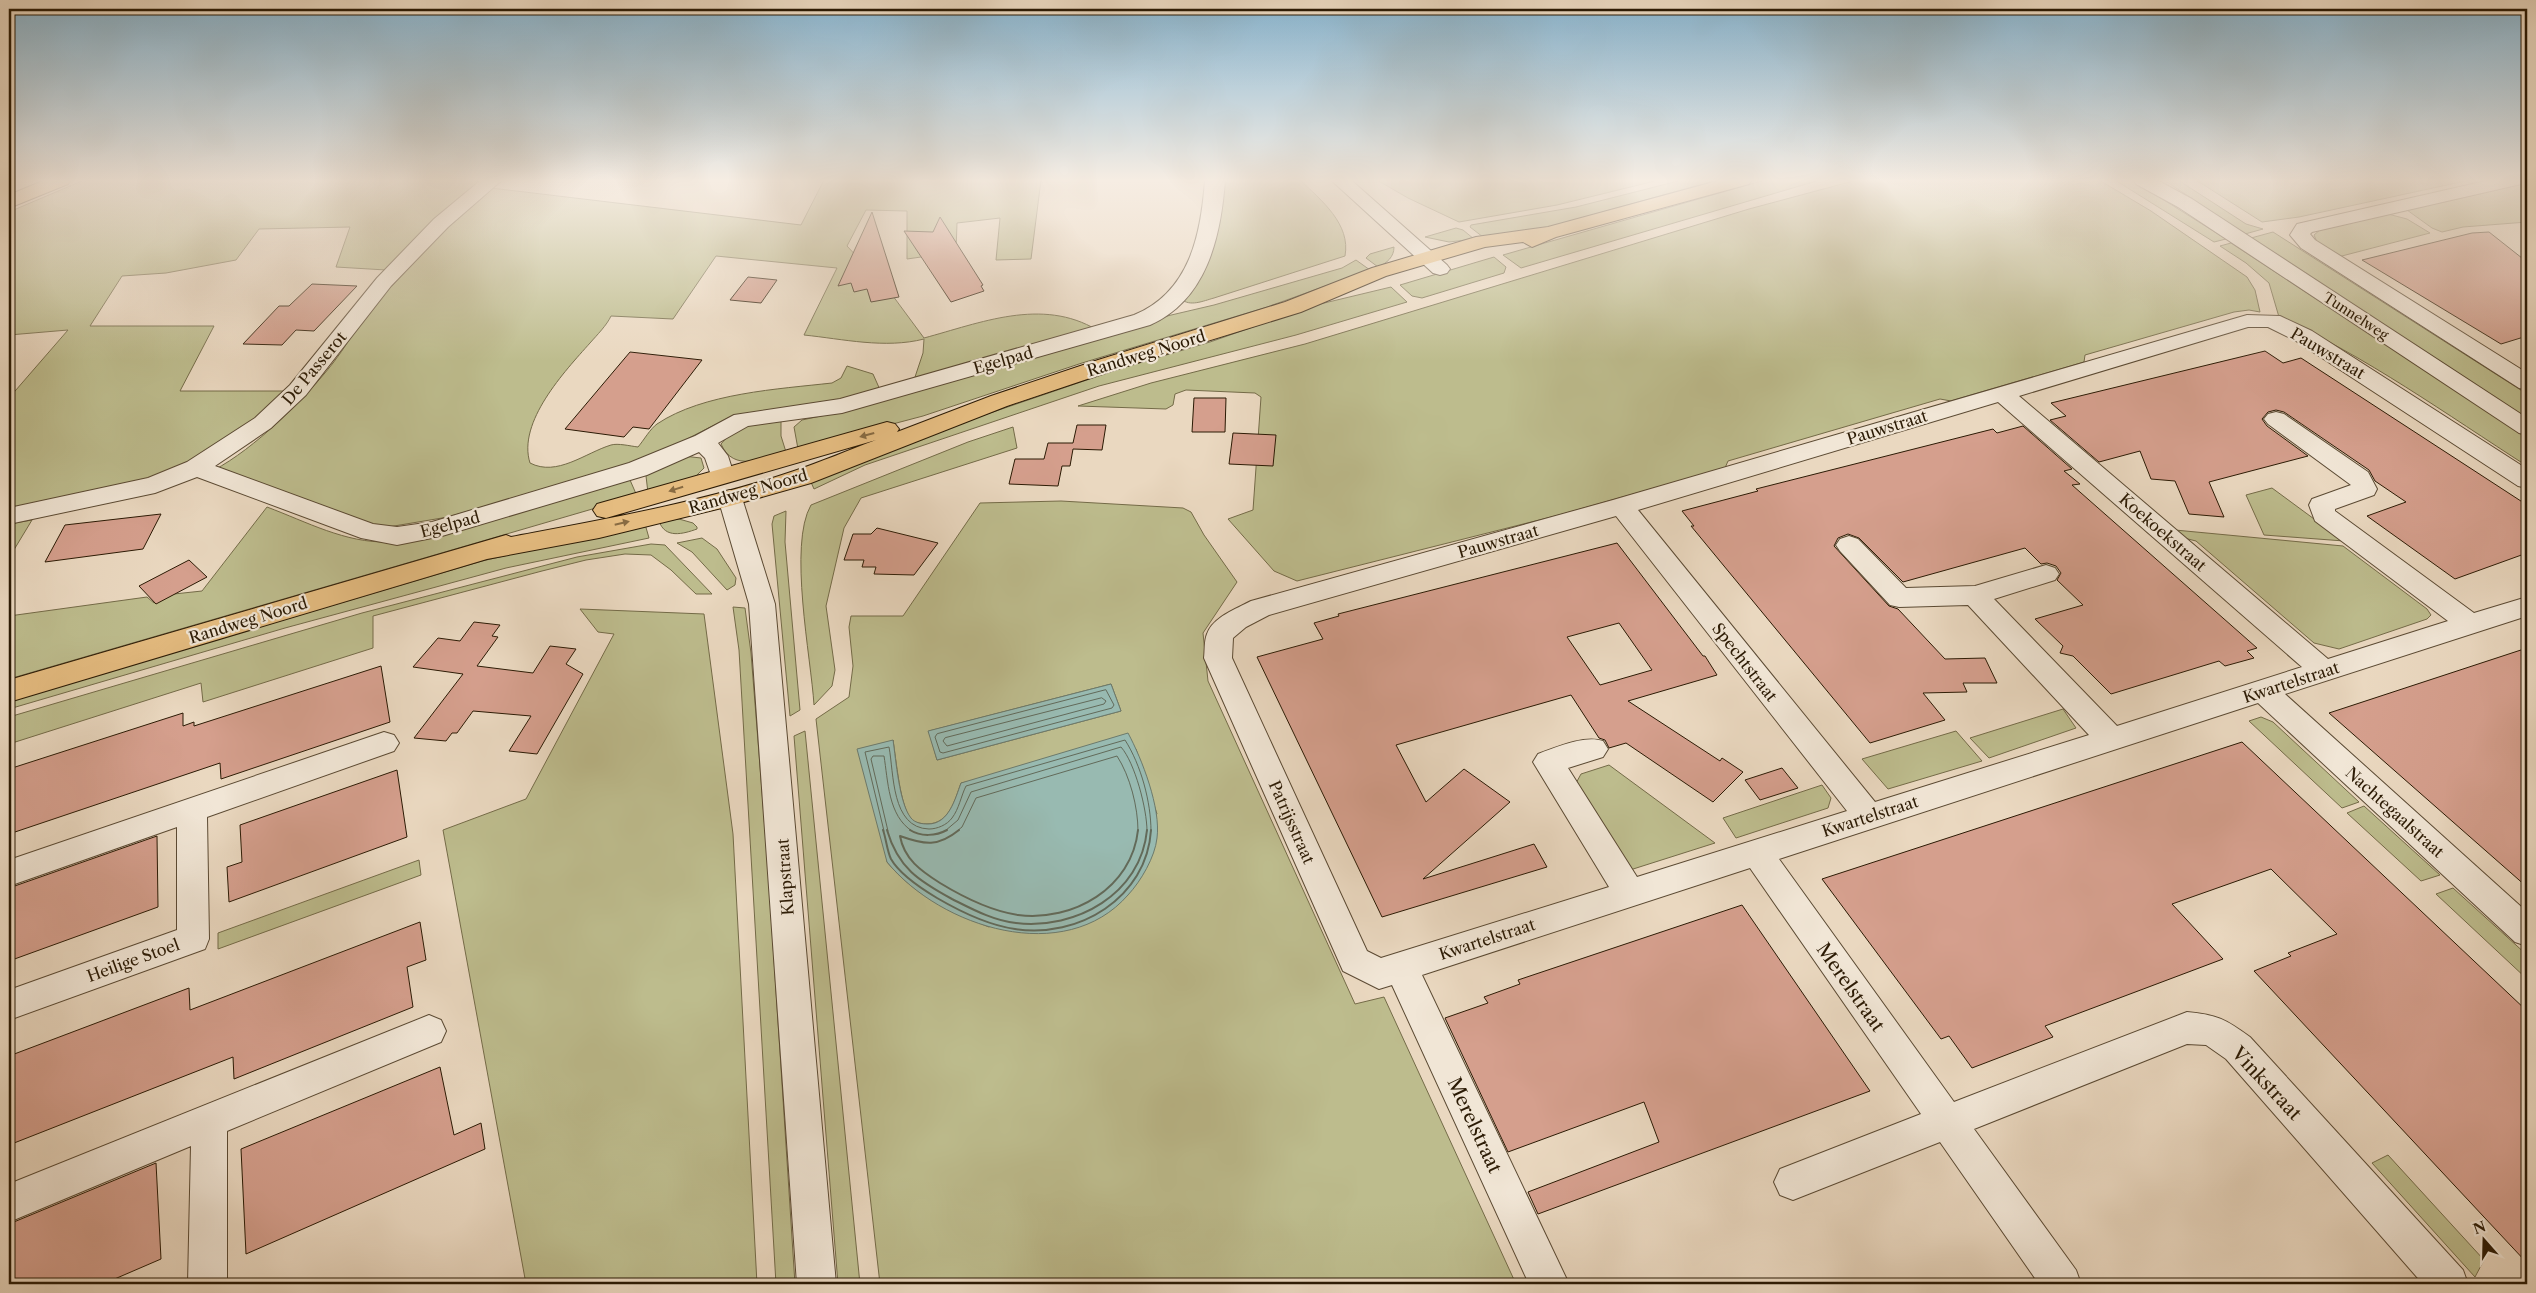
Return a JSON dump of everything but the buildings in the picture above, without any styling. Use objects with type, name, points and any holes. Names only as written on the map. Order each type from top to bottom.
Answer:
[{"type":"main road","name":"Randweg Noord","points":[[9,691],[488,550],[599,529],[726,486],[852,459],[999,401],[1106,364],[1293,307],[1345,296],[1434,263],[1534,240]]},
{"type":"street","name":"De Passerot","points":[[9,516],[59,508],[155,485],[196,468],[263,423],[298,390],[384,282],[424,240]]},
{"type":"street","name":"Egelpad","points":[[196,468],[370,532],[398,536],[433,530],[638,469],[703,441],[742,420],[842,406],[1142,320],[1161,312],[1189,280],[1199,262],[1205,240]]},
{"type":"street","points":[[1408,240],[1434,263]]},
{"type":"street","name":"Tunnelweg","points":[[2242,240],[2527,428]]},
{"type":"street","points":[[2305,240],[2527,383]]},
{"type":"street","name":"Pauwstraat","points":[[1220,635],[1236,620],[1260,608],[1622,506],[2247,321],[2272,322],[2304,336],[2527,480]]},
{"type":"street","name":"Koekoekstraat","points":[[2001,393],[2324,671]]},
{"type":"street","points":[[2276,419],[2358,478],[2365,488],[2321,505],[2324,515],[2471,625]]},
{"type":"street","points":[[703,441],[716,456],[726,486]]},
{"type":"street","name":"Klapstraat","points":[[726,486],[762,604],[817,1284]]},
{"type":"street","name":"Spechtstraat","points":[[1622,506],[1868,817]]},
{"type":"street","points":[[1849,545],[1899,598],[1975,595],[2046,574]]},
{"type":"street","points":[[1975,595],[2111,739]]},
{"type":"street","name":"Kwartelstraat","points":[[1401,967],[2527,606]]},
{"type":"street","name":"Patrijsstraat","points":[[1220,635],[1218,658],[1355,961],[1379,974],[1401,967]]},
{"type":"street","name":"Nachtegaalstraat","points":[[2262,691],[2527,932]]},
{"type":"street","points":[[9,873],[384,743]]},
{"type":"street","points":[[1593,749],[1548,762],[1630,894]]},
{"type":"street","name":"Heilige Stoel","points":[[9,1005],[193,939],[192,810]]},
{"type":"street","name":"Merelstraat","points":[[1757,852],[1945,1122],[2062,1284]]},
{"type":"street","name":"Merelstraat","points":[[1401,967],[1549,1284]]},
{"type":"street","name":"Vinkstraat","points":[[1945,1122],[2188,1028],[2212,1030],[2238,1048],[2449,1284]]},
{"type":"street","points":[[9,1203],[429,1031]]},
{"type":"street","points":[[208,1284],[209,1122]]},
{"type":"street","points":[[1793,1182],[1945,1122]]},
{"type":"shaded area","points":[[9,240],[251,240],[236,260],[166,273],[122,276],[90,326],[214,326],[180,391],[284,391],[231,439],[206,455],[180,468],[124,487],[67,501],[9,512],[9,398],[68,330],[9,335]]},
{"type":"shaded area","points":[[345,240],[415,240],[386,270],[336,267]]},
{"type":"shaded area","points":[[434,240],[850,240],[847,246],[890,292],[924,338],[989,320],[1033,314],[1055,315],[1076,320],[1097,330],[913,383],[923,353],[924,339],[909,342],[879,343],[804,335],[837,268],[716,256],[673,319],[611,316],[602,330],[557,382],[537,414],[530,431],[528,447],[530,463],[540,467],[561,466],[614,444],[638,447],[657,424],[696,405],[765,390],[832,383],[841,378],[847,366],[873,374],[881,392],[829,404],[730,417],[652,457],[448,517],[382,528],[214,470],[246,449],[294,407],[333,363],[365,316],[409,265]]},
{"type":"shaded area","points":[[907,240],[956,240],[956,252],[907,259]]},
{"type":"shaded area","points":[[998,240],[1033,240],[1031,259],[996,260]]},
{"type":"shaded area","points":[[1207,240],[1345,240],[1345,256],[1205,301],[1188,303],[1181,299]]},
{"type":"shaded area","points":[[1441,240],[1463,240],[1449,242]]},
{"type":"shaded area","points":[[1554,240],[1615,240],[1521,268],[1503,255]]},
{"type":"shaded area","points":[[1646,240],[2194,240],[2247,277],[2255,290],[2260,312],[2249,310],[2234,312],[2085,355],[2084,362],[1951,401],[1940,399],[1728,461],[1725,468],[1559,515],[1297,581],[1274,571],[1228,519],[1253,510],[1261,397],[1255,393],[1186,390],[1175,394],[1173,405],[1166,409],[1078,406],[1151,383],[1305,344]]},
{"type":"shaded area","points":[[2255,240],[2286,240],[2527,394],[2527,418]]},
{"type":"shaded area","points":[[2316,240],[2402,240],[2338,257],[2318,244]]},
{"type":"shaded area","points":[[2231,243],[2527,437],[2527,466],[2375,368],[2279,317],[2269,283],[2246,263],[2220,246]]},
{"type":"shaded area","points":[[1394,247],[1393,254],[1389,259],[1378,267],[1366,258],[1370,254]]},
{"type":"shaded area","points":[[1494,257],[1506,267],[1504,273],[1422,298],[1412,296],[1400,285]]},
{"type":"shaded area","points":[[1356,260],[1370,270],[1267,307],[1082,363],[923,416],[798,449],[794,427],[802,420],[858,408],[1137,327],[1167,316],[1214,305],[1342,268]]},
{"type":"shaded area","points":[[1391,287],[1407,302],[1296,335],[1099,386],[865,465],[814,489],[810,480],[946,428],[1119,369],[1210,342],[1316,305]]},
{"type":"shaded area","points":[[781,420],[781,436],[786,452],[758,460],[741,461],[727,453],[721,444],[736,427]]},
{"type":"shaded area","points":[[1013,427],[1017,448],[861,498],[844,528],[826,606],[835,670],[832,686],[814,705],[801,573],[801,546],[804,523],[811,505],[968,442]]},
{"type":"shaded area","points":[[683,456],[701,458],[704,468],[694,478],[648,493],[646,476],[651,471]]},
{"type":"shaded area","points":[[621,478],[630,480],[637,496],[9,679],[9,616],[147,597],[154,603],[174,594],[202,591],[267,507],[341,535],[357,539],[388,542]]},
{"type":"shaded area","points":[[2272,488],[2344,541],[2264,535],[2246,495]]},
{"type":"shaded area","points":[[1061,501],[1183,508],[1191,512],[1204,535],[1237,582],[1203,633],[1208,681],[1355,1004],[1384,997],[1516,1284],[880,1284],[816,719],[849,697],[853,666],[849,627],[851,616],[903,616],[980,503]],"holes":[[[1111,684],[1121,711],[937,760],[929,731]],[[893,740],[904,805],[912,820],[917,823],[935,823],[946,816],[961,783],[1136,749],[1157,814],[989,927],[961,915],[921,893],[887,862]]]},
{"type":"shaded area","points":[[786,511],[785,542],[800,710],[790,716],[772,524],[774,516]]},
{"type":"shaded area","points":[[679,519],[693,523],[697,529],[675,534],[670,533],[662,527],[659,521]]},
{"type":"shaded area","points":[[32,520],[9,558],[9,524]]},
{"type":"shaded area","points":[[645,524],[649,538],[506,568],[285,628],[9,709],[9,701],[482,561]]},
{"type":"shaded area","points":[[2175,530],[2343,546],[2427,609],[2431,615],[2427,619],[2339,649],[2314,643],[2196,541],[2180,537]]},
{"type":"shaded area","points":[[702,538],[717,549],[736,578],[735,585],[727,590],[692,552],[677,543]]},
{"type":"shaded area","points":[[651,544],[665,545],[712,594],[696,594],[671,570],[651,555],[625,554],[586,560],[373,616],[373,648],[203,702],[201,683],[9,744],[9,717],[362,613],[577,557]]},
{"type":"shaded area","points":[[733,607],[745,608],[751,653],[768,867],[795,1284],[776,1284],[739,650]]},
{"type":"shaded area","points":[[580,609],[704,614],[733,834],[757,1284],[526,1284],[443,830],[526,799],[614,634],[598,632]]},
{"type":"shaded area","points":[[2063,709],[2076,728],[1989,758],[1970,738]]},
{"type":"shaded area","points":[[2261,717],[2273,722],[2359,802],[2342,808],[2249,721]]},
{"type":"shaded area","points":[[805,731],[860,1284],[838,1284],[794,736]]},
{"type":"shaded area","points":[[1956,731],[1982,761],[1888,789],[1862,759]]},
{"type":"shaded area","points":[[1609,765],[1715,843],[1630,870],[1575,785],[1581,774]]},
{"type":"shaded area","points":[[1822,785],[1831,798],[1828,808],[1736,838],[1723,818]]},
{"type":"shaded area","points":[[2364,806],[2440,875],[2421,881],[2347,813]]},
{"type":"shaded area","points":[[419,860],[421,875],[218,949],[218,933]]},
{"type":"shaded area","points":[[2453,888],[2527,955],[2527,979],[2436,894]]},
{"type":"shaded area","points":[[2388,1155],[2484,1260],[2475,1277],[2372,1163]]},
{"type":"water","points":[[1111,684],[1121,711],[937,760],[928,731]]},
{"type":"water","points":[[1128,733],[1139,756],[1153,798],[1157,838],[1150,861],[1138,883],[1128,895],[1102,917],[1071,929],[1038,934],[1004,930],[970,920],[939,905],[910,885],[887,862],[857,749],[893,740],[899,781],[907,811],[914,821],[928,824],[941,820],[946,815],[961,783]]}]
